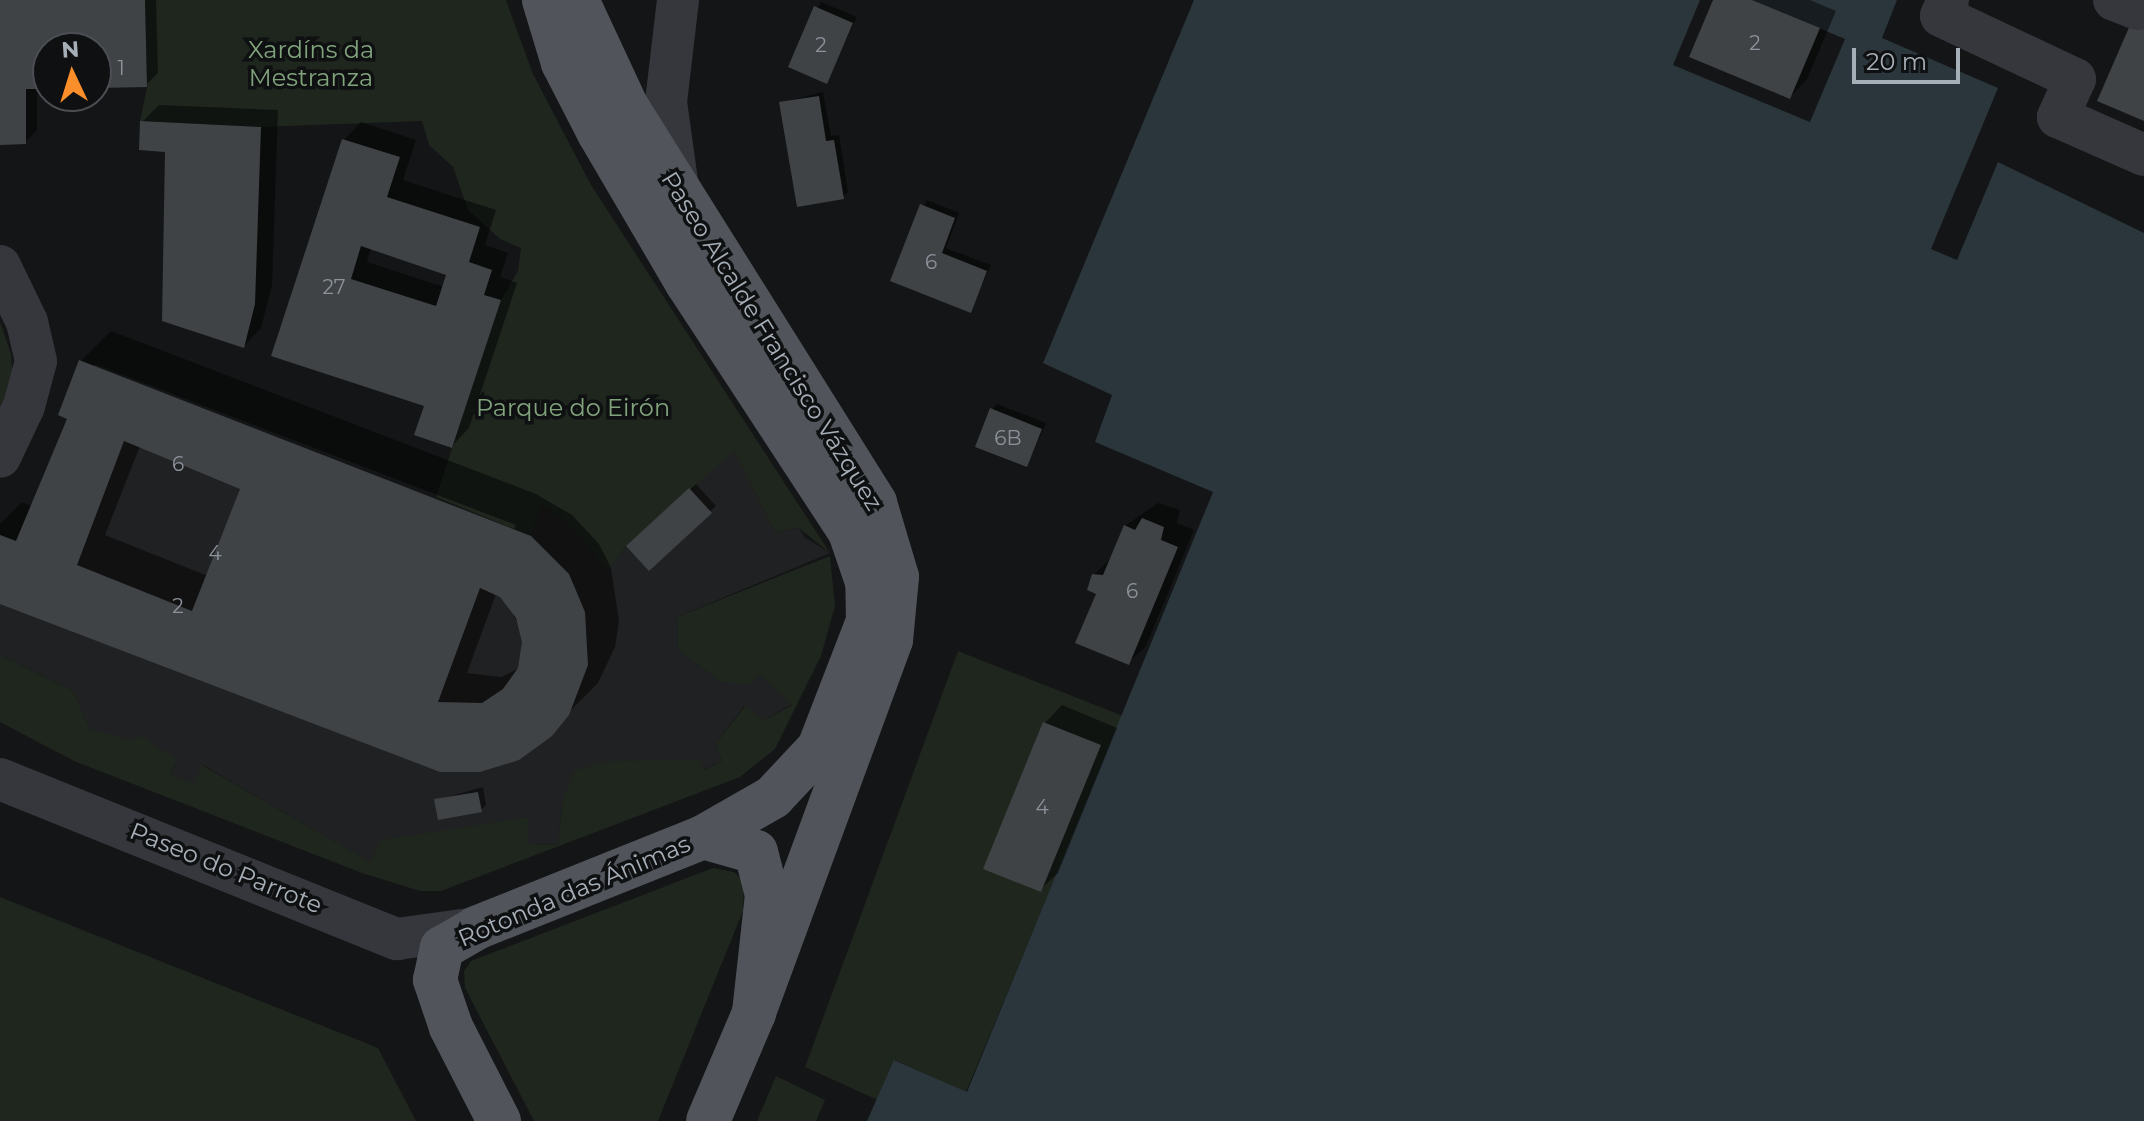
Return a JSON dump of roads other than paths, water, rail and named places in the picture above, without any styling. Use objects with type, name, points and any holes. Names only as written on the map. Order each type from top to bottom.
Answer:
[{"type":"main road","name":"Paseo Alcalde Francisco Vázquez","points":[[544,0],[563,63],[599,133],[687,283],[822,484],[850,532],[867,582],[868,621],[819,748],[773,797],[703,837]]},
{"type":"main road","name":"Paseo Alcalde Francisco Vázquez","points":[[577,0],[627,107],[875,503],[897,577],[891,640],[754,1013]]},
{"type":"main road","name":"Rotonda das Ánimas","points":[[499,1121],[451,1027],[435,980],[442,948],[476,928],[703,837],[756,852],[767,895],[754,1013],[708,1121]]},
{"type":"street","points":[[678,0],[666,102],[679,189]]},
{"type":"street","points":[[1948,0],[1941,16],[2075,79],[2058,117],[2144,155]]},
{"type":"street","points":[[0,266],[34,345],[32,387],[0,457]]},
{"type":"street","name":"Paseo do Parrote","points":[[0,762],[55,801]]},
{"type":"street","name":"Paseo do Parrote","points":[[0,779],[397,939],[476,928]]},
{"type":"street","points":[[397,939],[451,1027]]},
{"type":"park label","name":"Xardíns da Mestranza","points":[[311,64]]},
{"type":"park label","name":"Parque do Eirón","points":[[573,408]]}]
